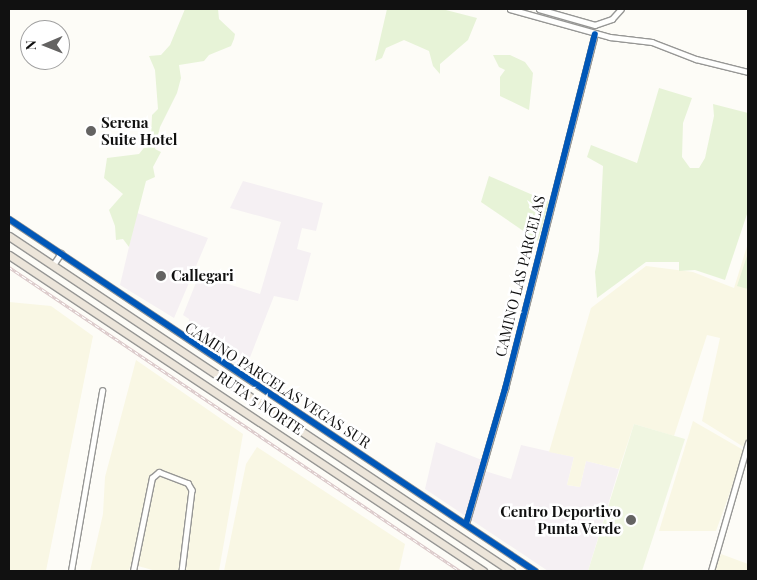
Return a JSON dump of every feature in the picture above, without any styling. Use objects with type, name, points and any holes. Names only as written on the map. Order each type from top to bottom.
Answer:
[{"type":"highway","name":"RUTA 5 NORTE","points":[[9,236],[511,571]]},
{"type":"highway","name":"RUTA 5 NORTE","points":[[9,255],[483,571]]},
{"type":"street","points":[[510,9],[595,34],[652,42],[696,60],[748,72]]},
{"type":"street","points":[[539,9],[595,25],[612,19],[621,9]]},
{"type":"street","name":"CAMINO LAS PARCELAS","points":[[466,524],[505,388],[595,34]]},
{"type":"street","name":"CAMINO PARCELAS VEGAS SUR","points":[[9,219],[193,344],[535,571]]},
{"type":"street","points":[[54,265],[61,253]]},
{"type":"street","points":[[71,571],[102,391]]},
{"type":"street","points":[[710,571],[748,443]]},
{"type":"street","points":[[133,571],[152,478],[159,472],[188,483],[192,490],[182,571]]},
{"type":"shaded area","points":[[243,181],[323,203],[316,231],[302,228],[297,249],[311,253],[298,301],[274,296],[245,370],[190,334],[189,319],[183,315],[199,275],[260,294],[281,222],[230,208]]},
{"type":"shaded area","points":[[137,213],[208,238],[174,318],[120,285]]},
{"type":"shaded area","points":[[748,243],[747,449],[702,421],[720,338],[707,335],[674,436],[634,424],[619,469],[586,461],[580,487],[567,485],[574,457],[549,452],[591,308],[646,266],[693,272],[734,288]]},
{"type":"shaded area","points":[[9,302],[51,306],[93,336],[46,571],[9,571]]},
{"type":"shaded area","points":[[136,360],[243,434],[219,571],[156,571],[131,564],[129,571],[90,571],[103,514],[105,477]]},
{"type":"shaded area","points":[[693,421],[745,451],[716,531],[659,531]]},
{"type":"shaded area","points":[[436,442],[487,462],[485,471],[511,479],[521,445],[574,457],[567,485],[580,487],[586,461],[619,469],[588,571],[548,571],[425,489]]},
{"type":"shaded area","points":[[257,447],[405,544],[399,571],[224,571],[246,464]]},
{"type":"shaded area","points":[[721,554],[748,564],[748,571],[714,571]]},
{"type":"green space","points":[[185,9],[218,9],[219,19],[235,34],[234,39],[231,46],[209,55],[204,61],[179,65],[181,78],[177,93],[160,127],[155,149],[161,152],[153,167],[155,177],[146,181],[129,247],[123,239],[116,240],[115,226],[109,210],[123,194],[104,178],[107,158],[139,154],[151,139],[152,115],[158,109],[155,70],[149,56],[161,55],[170,45]]},
{"type":"green space","points":[[387,9],[442,9],[477,18],[468,40],[440,64],[440,74],[433,66],[429,51],[404,40],[386,48],[382,58],[375,61]]},
{"type":"green space","points":[[493,55],[510,55],[525,62],[533,73],[529,110],[500,96],[500,77],[505,70],[499,67]]},
{"type":"green space","points":[[659,88],[692,98],[683,123],[682,157],[690,168],[699,168],[705,158],[714,116],[713,104],[748,113],[748,211],[725,280],[695,270],[679,271],[679,262],[646,262],[597,298],[595,272],[599,251],[603,166],[587,157],[591,145],[637,163]]},
{"type":"green space","points":[[489,176],[549,202],[538,241],[481,202]]},
{"type":"green space","points":[[748,253],[748,289],[737,286]]},
{"type":"green space","name":"Centro Deportivo Punta Verde","points":[[634,424],[685,439],[642,571],[588,571]]},
{"type":"railway","points":[[9,267],[460,571]]},
{"type":"cycle path","points":[[466,524],[505,389],[595,34]]},
{"type":"cycle path","points":[[9,219],[535,571]]},
{"type":"place","name":"Serena Suite Hotel","points":[[91,131]]},
{"type":"place","name":"Callegari","points":[[161,276]]},
{"type":"place","name":"Centro Deportivo Punta Verde","points":[[631,520]]}]
